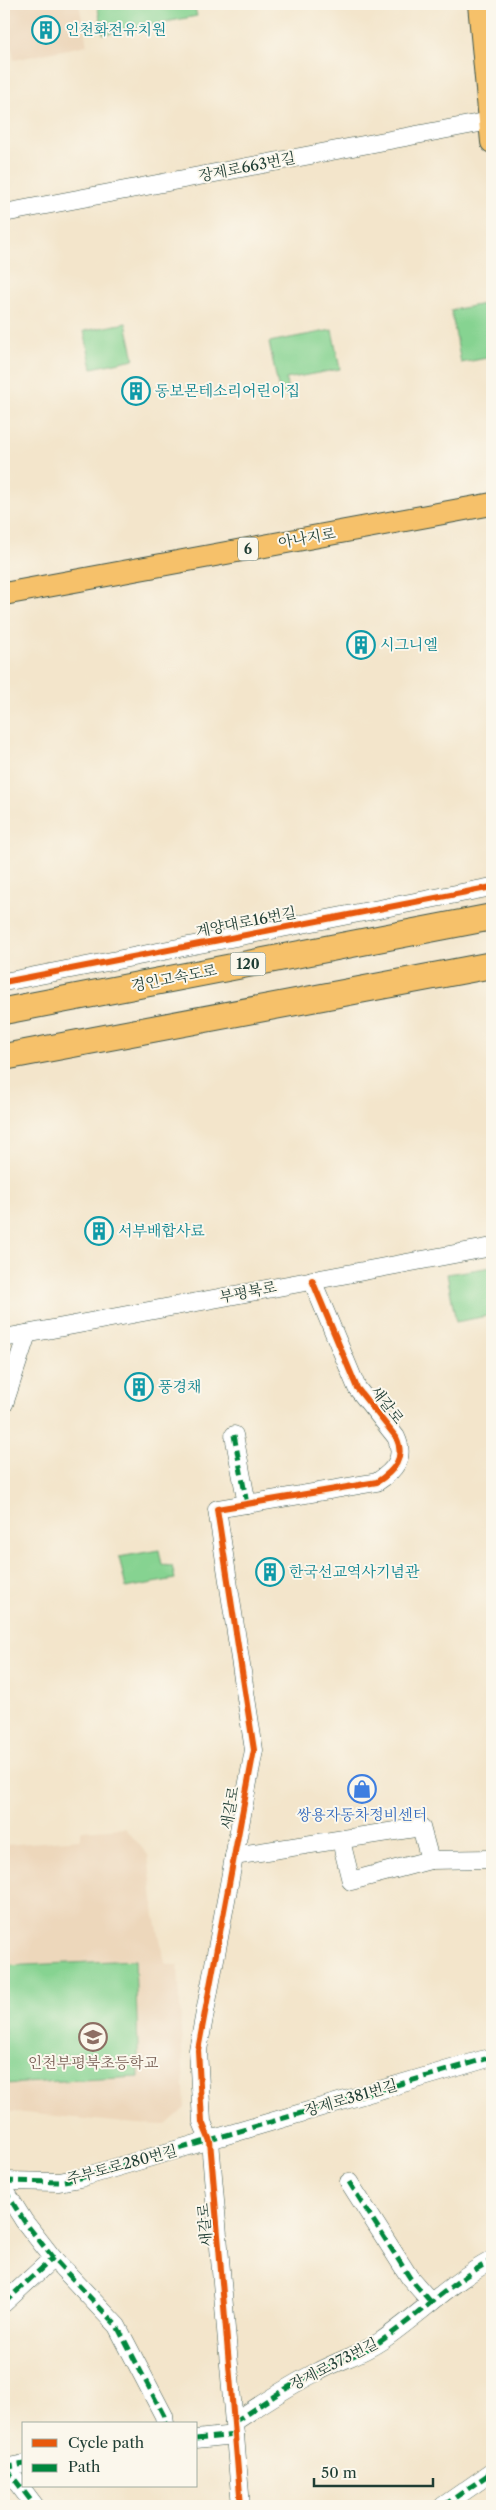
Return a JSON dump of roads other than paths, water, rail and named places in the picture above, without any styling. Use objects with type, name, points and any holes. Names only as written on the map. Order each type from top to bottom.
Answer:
[{"type":"highway","name":"경인고속도로","points":[[4,1011],[492,917]]},
{"type":"highway","points":[[4,1057],[492,965]]},
{"type":"main road","points":[[479,4],[491,131]]},
{"type":"main road","name":"아나지로","points":[[4,594],[492,504]]},
{"type":"street","name":"장제로663번길","points":[[4,213],[491,131]]},
{"type":"street","name":"계양대로16번길","points":[[4,982],[492,887]]},
{"type":"street","name":"부평북로","points":[[4,1338],[492,1247]]},
{"type":"street","name":"새갈로","points":[[241,2506],[210,2140],[202,2122],[198,2050],[254,1750],[217,1509],[377,1482],[392,1473],[399,1460],[400,1446],[396,1437],[357,1388],[312,1280]]},
{"type":"street","points":[[4,1404],[27,1334]]},
{"type":"street","points":[[234,1435],[247,1504]]},
{"type":"street","points":[[234,1856],[421,1827],[430,1860]]},
{"type":"street","points":[[343,1849],[351,1881],[430,1860],[492,1860]]},
{"type":"street","name":"장제로381번길","points":[[210,2140],[492,2057]]},
{"type":"street","name":"주부토로280번길","points":[[4,2181],[59,2182],[80,2178],[210,2140]]},
{"type":"street","points":[[349,2182],[410,2278],[431,2302]]},
{"type":"street","points":[[4,2189],[24,2221],[53,2258],[116,2326],[164,2416],[165,2422]]},
{"type":"street","points":[[4,2303],[53,2258]]},
{"type":"street","name":"장제로373번길","points":[[235,2428],[273,2396],[320,2370],[360,2354],[382,2340],[469,2273],[492,2260]]},
{"type":"street","points":[[198,2438],[235,2428]]},
{"type":"street","points":[[22,2464],[5,2468],[35,2506]]},
{"type":"street","points":[[443,2506],[492,2472]]},
{"type":"place","name":"인천화전유치원","points":[[46,30]]},
{"type":"place","name":"동보몬테소리어린이집","points":[[136,391]]},
{"type":"place","name":"시그니엘","points":[[361,645]]},
{"type":"place","name":"서부배합사료","points":[[99,1231]]},
{"type":"place","name":"풍경채","points":[[139,1387]]},
{"type":"place","name":"한국선교역사기념관","points":[[270,1572]]},
{"type":"place","name":"쌍용자동차정비센터","points":[[362,1789]]},
{"type":"place","name":"인천부평북초등학교","points":[[93,2037]]}]
